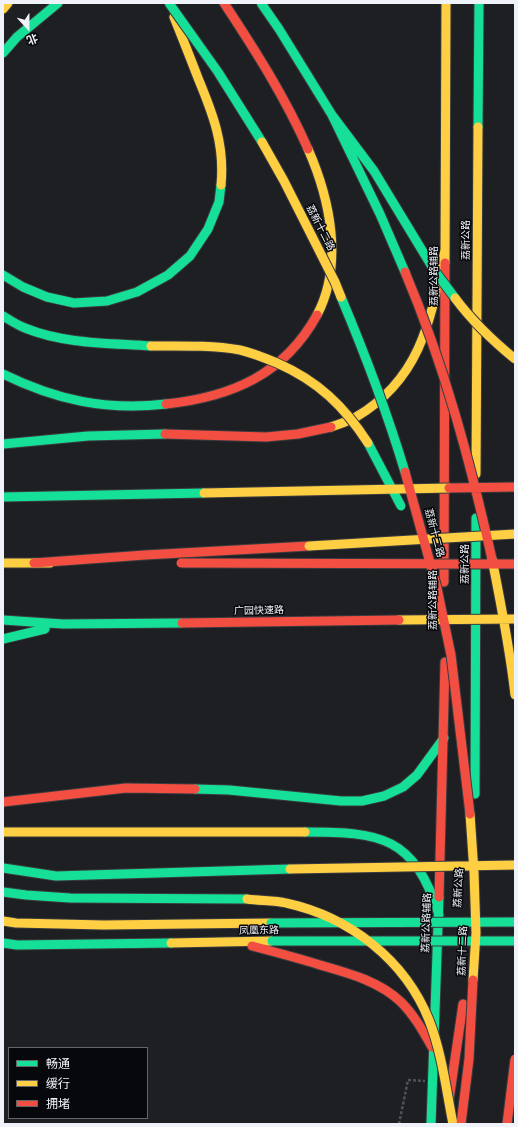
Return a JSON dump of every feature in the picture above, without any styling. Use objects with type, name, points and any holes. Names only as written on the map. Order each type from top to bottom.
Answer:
[{"type":"main road","points":[[3,9],[8,3]]},
{"type":"main road","points":[[3,53],[17,37],[58,3]]},
{"type":"main road","points":[[3,275],[23,287],[46,297],[74,303],[107,301],[137,292],[168,275],[190,256],[208,229],[219,202],[222,173],[220,145],[213,115],[168,3]]},
{"type":"main road","name":"荔新十二路","points":[[168,3],[218,72],[258,136],[284,181],[335,282],[358,337],[395,438],[437,588],[452,655],[469,804],[474,872],[476,932],[469,1058],[461,1124]]},
{"type":"main road","points":[[3,374],[20,383],[55,396],[86,403],[121,406],[160,405],[191,400],[233,389],[261,375],[283,360],[298,344],[312,325],[325,295],[329,281],[332,256],[331,232],[327,206],[319,178],[305,142],[287,106],[262,62],[224,3]]},
{"type":"main road","points":[[261,3],[332,115],[374,171],[434,270],[464,310],[491,339],[515,358]]},
{"type":"main road","name":"荔新公路辅路","points":[[431,1124],[444,738],[446,3]]},
{"type":"main road","name":"荔新公路","points":[[444,1124],[451,1093],[460,1032],[466,966],[475,798],[479,3]]},
{"type":"main road","points":[[332,115],[380,214],[412,289],[443,372],[464,442],[482,515],[500,597],[512,666],[515,695]]},
{"type":"main road","points":[[3,444],[124,434],[170,434],[245,438],[280,437],[312,433],[336,426],[360,415],[372,407],[396,385],[411,364],[424,339],[434,303],[445,250]]},
{"type":"main road","points":[[3,316],[25,327],[58,337],[103,343],[206,346],[241,350],[269,359],[300,375],[322,389],[338,403],[368,442],[404,513]]},
{"type":"main road","points":[[3,497],[515,487]]},
{"type":"main road","points":[[410,527],[437,588]]},
{"type":"main road","points":[[34,563],[145,555],[515,534]]},
{"type":"main road","points":[[3,563],[515,564]]},
{"type":"main road","name":"广园快速路","points":[[3,620],[63,624],[515,619]]},
{"type":"main road","points":[[3,639],[63,624]]},
{"type":"main road","points":[[3,802],[126,788],[229,790],[341,801],[362,801],[384,796],[403,787],[418,775],[444,738]]},
{"type":"main road","points":[[3,832],[341,832],[361,834],[380,838],[398,847],[412,859],[426,878],[433,894],[439,915]]},
{"type":"main road","points":[[3,868],[56,876],[290,869],[515,865]]},
{"type":"main road","points":[[3,892],[47,897],[89,899],[184,898],[247,900],[286,903],[326,916],[357,932],[381,951],[402,974],[418,997],[429,1020],[438,1051],[453,1124]]},
{"type":"main road","name":"凤凰东路","points":[[3,921],[16,923],[104,925],[515,922]]},
{"type":"main road","name":"凤凰东路","points":[[3,943],[17,945],[104,945],[272,941],[515,941]]},
{"type":"main road","points":[[238,942],[346,972],[372,982],[390,993],[406,1007],[426,1035],[434,1052]]},
{"type":"main road","points":[[507,1124],[515,1059]]},
{"type":"main road","points":[[513,1124],[515,1120]]},
{"type":"path","points":[[399,1124],[408,1080]]},
{"type":"traffic: fast","points":[[3,53],[17,37],[58,3]]},
{"type":"traffic: fast","points":[[169,3],[218,72],[262,142]]},
{"type":"traffic: fast","points":[[261,3],[279,29],[332,115],[380,214],[405,272]]},
{"type":"traffic: fast","points":[[478,127],[479,3]]},
{"type":"traffic: fast","points":[[332,115],[374,171],[434,270],[455,298]]},
{"type":"traffic: fast","points":[[3,275],[23,287],[47,297],[74,303],[107,301],[137,292],[168,275],[190,256],[208,229],[219,202],[221,185]]},
{"type":"traffic: fast","points":[[341,297],[375,383],[405,472]]},
{"type":"traffic: fast","points":[[3,316],[25,328],[55,337],[87,342],[151,346]]},
{"type":"traffic: fast","points":[[3,374],[42,391],[82,401],[123,406],[166,404]]},
{"type":"traffic: fast","points":[[3,444],[88,436],[165,434]]},
{"type":"traffic: fast","points":[[368,443],[401,506]]},
{"type":"traffic: fast","points":[[3,497],[204,493]]},
{"type":"traffic: fast","points":[[475,794],[476,518]]},
{"type":"traffic: fast","points":[[3,620],[63,624],[182,623]]},
{"type":"traffic: fast","points":[[3,639],[45,629]]},
{"type":"traffic: fast","points":[[195,789],[229,790],[341,801],[362,801],[384,796],[403,787],[417,775],[444,738]]},
{"type":"traffic: fast","points":[[305,832],[354,834],[374,837],[391,844],[406,854],[418,869],[429,889],[439,915]]},
{"type":"traffic: fast","points":[[3,868],[56,876],[290,869]]},
{"type":"traffic: fast","points":[[3,892],[70,898],[247,899]]},
{"type":"traffic: fast","points":[[431,1124],[439,897]]},
{"type":"traffic: fast","points":[[271,923],[515,922]]},
{"type":"traffic: fast","points":[[272,941],[515,941]]},
{"type":"traffic: fast","points":[[3,943],[17,945],[171,943]]},
{"type":"traffic: slow","points":[[3,9],[8,3]]},
{"type":"traffic: slow","points":[[445,263],[446,3]]},
{"type":"traffic: slow","points":[[174,17],[217,130],[221,156],[221,185]]},
{"type":"traffic: slow","points":[[476,474],[478,127]]},
{"type":"traffic: slow","points":[[262,142],[284,181],[335,282],[341,297]]},
{"type":"traffic: slow","points":[[308,149],[316,168],[328,210],[331,232],[332,253],[330,275],[325,295],[317,315]]},
{"type":"traffic: slow","points":[[331,427],[356,417],[378,401],[396,384],[409,365],[420,344],[428,322],[445,250]]},
{"type":"traffic: slow","points":[[455,298],[468,315],[515,359]]},
{"type":"traffic: slow","points":[[151,346],[229,348],[263,357],[277,363],[305,378],[329,396],[349,417],[368,443]]},
{"type":"traffic: slow","points":[[204,493],[449,488]]},
{"type":"traffic: slow","points":[[309,546],[515,534]]},
{"type":"traffic: slow","points":[[492,559],[508,644],[515,695]]},
{"type":"traffic: slow","points":[[3,563],[50,563]]},
{"type":"traffic: slow","points":[[399,620],[515,619]]},
{"type":"traffic: slow","points":[[470,814],[476,933],[473,980]]},
{"type":"traffic: slow","points":[[3,832],[305,832]]},
{"type":"traffic: slow","points":[[290,869],[515,865]]},
{"type":"traffic: slow","points":[[247,899],[286,903],[310,910],[332,919],[353,930],[390,960],[406,978],[419,998],[429,1020],[440,1058],[453,1124]]},
{"type":"traffic: slow","points":[[3,921],[16,923],[104,925],[271,923]]},
{"type":"traffic: slow","points":[[171,943],[272,941]]},
{"type":"traffic: jam","points":[[224,3],[258,56],[290,111],[308,149]]},
{"type":"traffic: jam","points":[[444,582],[445,263]]},
{"type":"traffic: jam","points":[[405,272],[432,342],[455,413],[475,486],[492,559]]},
{"type":"traffic: jam","points":[[166,404],[212,396],[234,389],[254,379],[272,368],[289,353],[304,336],[317,315]]},
{"type":"traffic: jam","points":[[165,434],[266,437],[298,434],[331,427]]},
{"type":"traffic: jam","points":[[405,472],[437,588],[451,655],[470,814]]},
{"type":"traffic: jam","points":[[449,488],[515,487]]},
{"type":"traffic: jam","points":[[34,563],[309,546]]},
{"type":"traffic: jam","points":[[181,563],[515,564]]},
{"type":"traffic: jam","points":[[182,623],[399,620]]},
{"type":"traffic: jam","points":[[439,897],[445,662]]},
{"type":"traffic: jam","points":[[3,802],[126,788],[195,789]]},
{"type":"traffic: jam","points":[[252,946],[295,957],[352,975],[383,988],[406,1007],[418,1023],[432,1047]]},
{"type":"traffic: jam","points":[[461,1124],[469,1059],[473,980]]},
{"type":"traffic: jam","points":[[449,1100],[463,1004]]},
{"type":"traffic: jam","points":[[507,1124],[515,1059]]}]
